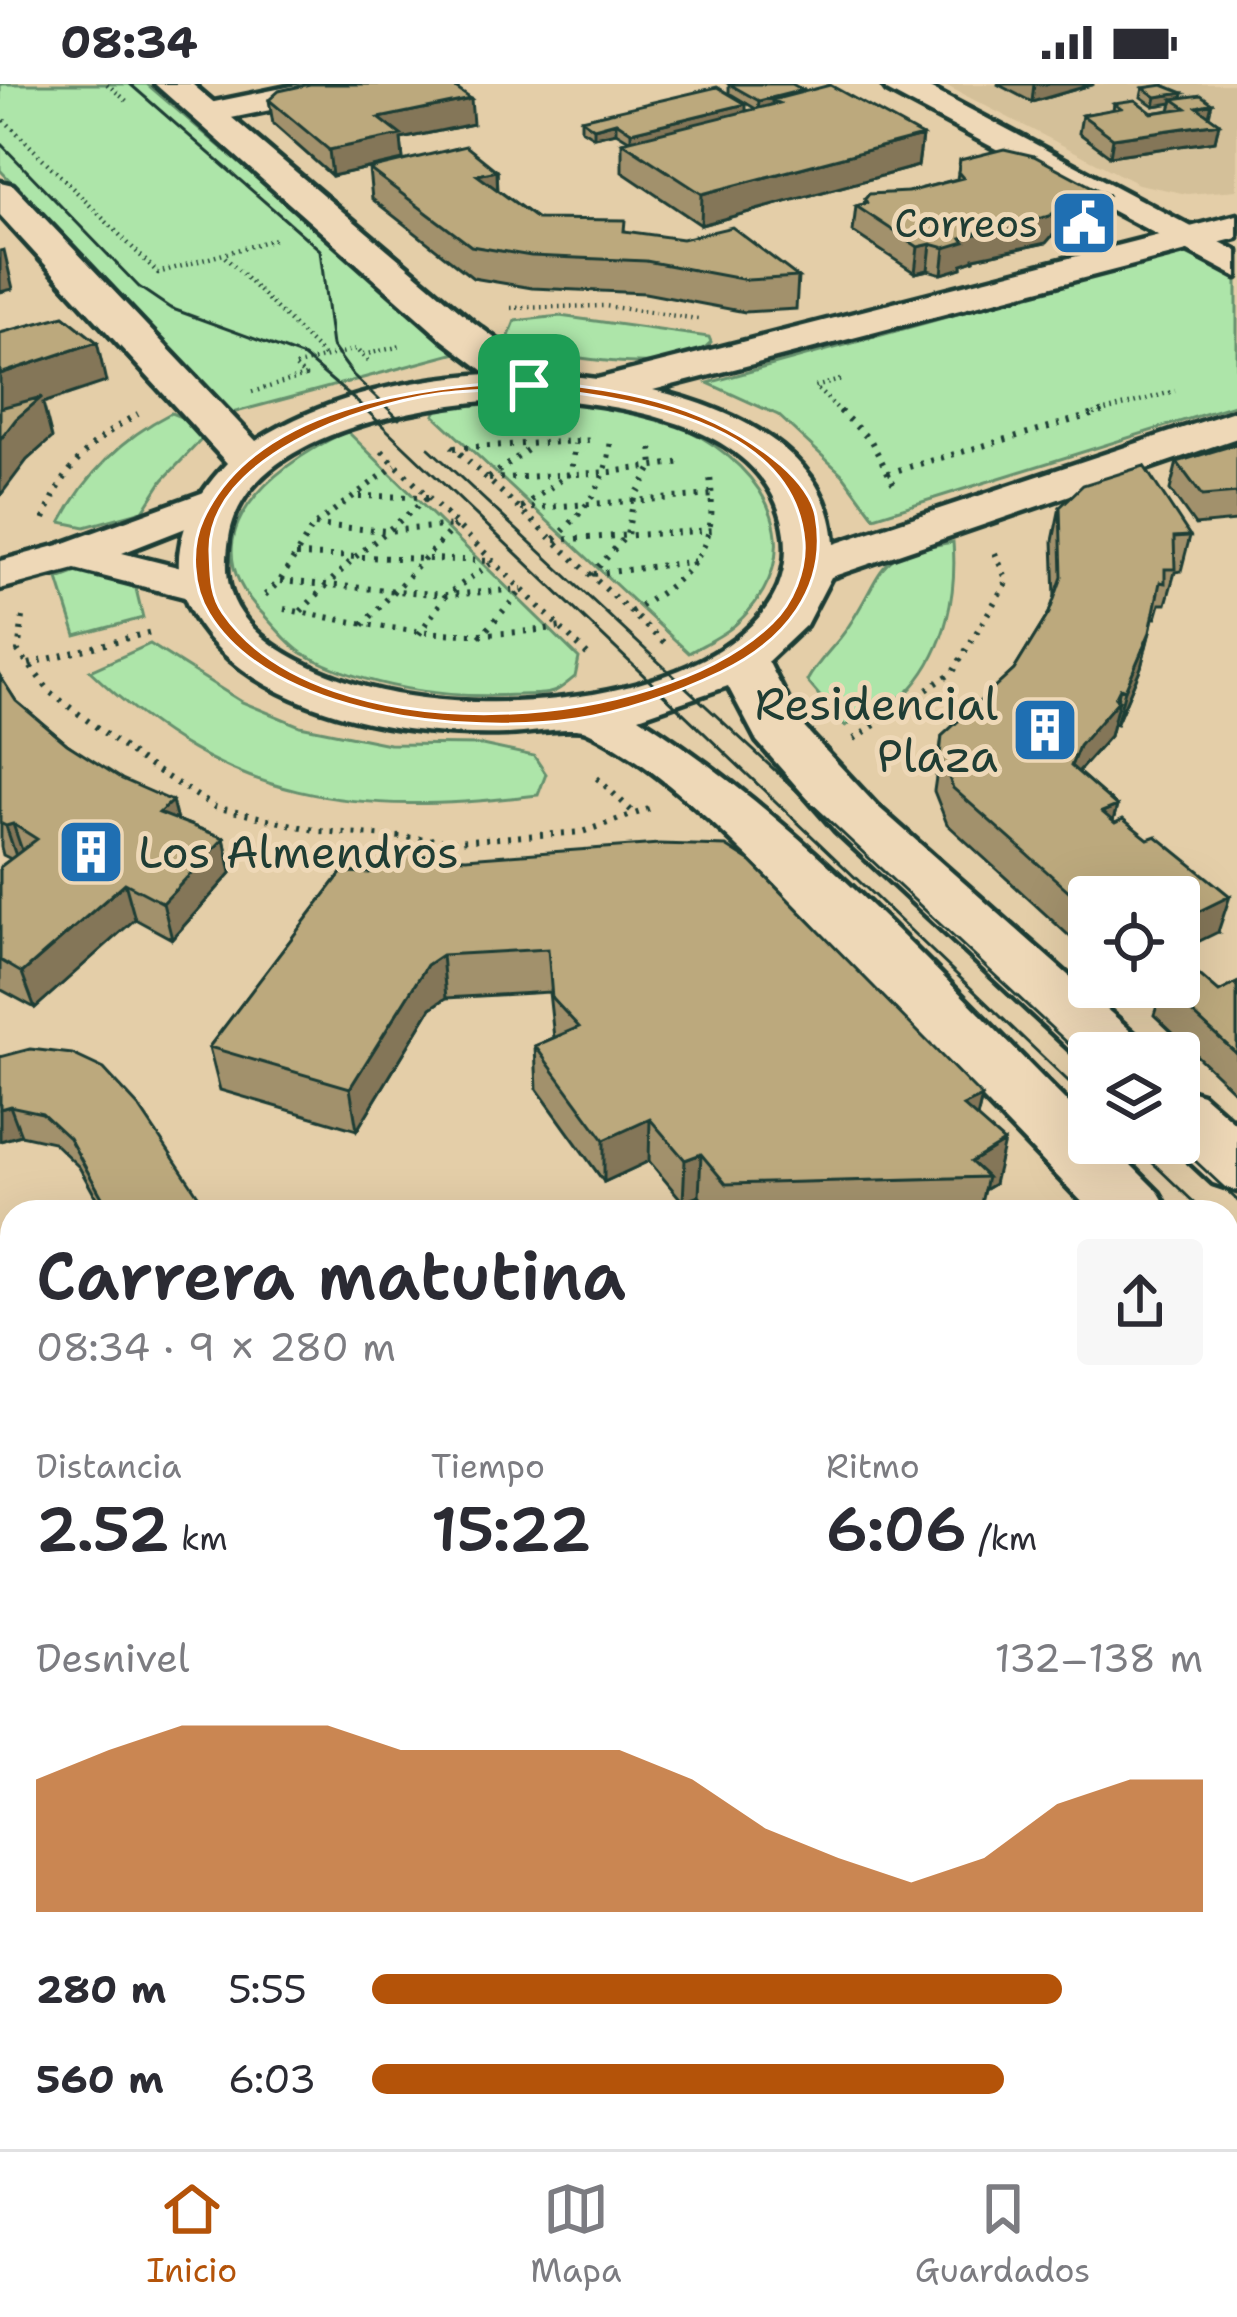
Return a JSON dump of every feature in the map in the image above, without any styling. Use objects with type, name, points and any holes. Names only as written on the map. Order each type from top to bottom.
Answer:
[{"type":"street","points":[[172,84],[458,331],[529,385]]},
{"type":"street","points":[[207,113],[349,84]]},
{"type":"street","points":[[898,84],[1237,266]]},
{"type":"street","points":[[0,193],[252,464]]},
{"type":"street","points":[[596,390],[720,363],[1237,226]]},
{"type":"street","points":[[529,385],[596,390],[662,404],[736,435],[786,474],[808,511],[813,567],[782,622],[740,657],[663,694],[592,711],[534,718],[453,718],[370,705],[296,679],[249,649],[217,615],[204,588],[202,535],[218,500],[252,464],[308,428],[382,401],[439,390],[529,385]]},
{"type":"street","points":[[813,567],[1237,423]]},
{"type":"street","points":[[0,575],[75,555],[218,500]]},
{"type":"street","points":[[75,555],[204,588]]},
{"type":"street","points":[[740,657],[776,729],[856,818],[1091,1032]]},
{"type":"street","points":[[592,711],[685,771],[790,864],[1123,1200]]},
{"type":"street","points":[[1200,1131],[1237,1165]]},
{"type":"path","points":[[107,84],[141,114]]},
{"type":"path","points":[[0,116],[158,273],[278,238],[261,223]]},
{"type":"path","points":[[225,257],[325,357]]},
{"type":"path","points":[[362,356],[458,331],[500,309],[558,303],[645,307],[703,320]]},
{"type":"path","points":[[837,745],[857,738],[953,672],[1006,581],[992,548],[926,526],[906,507],[871,441],[815,387],[860,374]]},
{"type":"path","points":[[888,473],[1193,386]]},
{"type":"path","points":[[591,575],[627,536],[634,498],[653,466],[649,430]]},
{"type":"path","points":[[454,448],[575,444],[630,433]]},
{"type":"path","points":[[440,435],[671,649]]},
{"type":"path","points":[[554,540],[588,507],[610,472],[611,436]]},
{"type":"path","points":[[373,443],[582,648]]},
{"type":"path","points":[[520,508],[571,472],[575,444]]},
{"type":"path","points":[[488,479],[532,447]]},
{"type":"path","points":[[631,612],[700,561],[715,530],[707,458]]},
{"type":"path","points":[[488,479],[610,472],[689,461]]},
{"type":"path","points":[[254,605],[280,581],[314,525],[396,465]]},
{"type":"path","points":[[520,508],[713,495]]},
{"type":"path","points":[[357,496],[429,497]]},
{"type":"path","points":[[301,611],[354,558],[429,497]]},
{"type":"path","points":[[314,525],[387,531],[457,525]]},
{"type":"path","points":[[364,625],[457,525]]},
{"type":"path","points":[[554,540],[715,530]]},
{"type":"path","points":[[296,555],[494,562]]},
{"type":"path","points":[[591,575],[700,561]]},
{"type":"path","points":[[418,635],[446,595],[494,562]]},
{"type":"path","points":[[280,581],[446,595],[522,590]]},
{"type":"path","points":[[480,637],[522,590]]},
{"type":"path","points":[[278,608],[418,635],[480,637],[561,627]]},
{"type":"path","points":[[28,664],[155,631]]},
{"type":"path","points":[[591,772],[635,814]]},
{"type":"shaded area","points":[[943,84],[1237,84],[1237,190],[1187,194],[1138,184]]},
{"type":"green space","points":[[0,84],[147,84],[460,352],[232,413],[0,170]]},
{"type":"green space","points":[[1182,252],[1237,279],[1237,404],[874,517],[843,475],[778,415],[708,383]]},
{"type":"green space","points":[[560,316],[709,337],[711,342],[673,361],[623,363],[523,351],[509,336],[515,321]]},
{"type":"green space","points":[[488,400],[563,402],[639,412],[686,429],[715,446],[759,490],[771,515],[776,541],[773,569],[760,597],[731,628],[689,653],[434,415],[440,406]]},
{"type":"green space","points":[[171,413],[186,419],[202,439],[163,480],[143,511],[85,527],[61,522],[107,459]]},
{"type":"green space","points":[[347,431],[579,658],[575,677],[544,694],[489,696],[406,689],[327,665],[302,653],[282,635],[241,585],[232,556],[236,530],[248,505],[268,483]]},
{"type":"green space","points":[[953,542],[947,618],[934,654],[898,699],[845,726],[807,681],[811,673],[848,627],[885,566],[908,552]]},
{"type":"green space","points":[[77,572],[109,575],[136,589],[143,618],[76,636],[58,579]]},
{"type":"green space","points":[[150,644],[242,702],[300,726],[389,744],[482,745],[534,756],[546,774],[538,795],[410,804],[352,801],[245,774],[193,750],[90,671]]},
{"type":"building","points":[[310,84],[450,84],[471,99],[379,118],[401,135],[329,150],[269,100],[279,91]]},
{"type":"building","points":[[729,84],[792,84],[803,90],[759,101]]},
{"type":"building","points":[[830,85],[922,136],[702,194],[622,142],[779,103],[772,100]]},
{"type":"building","points":[[1163,85],[1183,93],[1156,97],[1143,88]]},
{"type":"building","points":[[717,87],[746,104],[631,132],[616,122],[594,128],[581,119]]},
{"type":"building","points":[[1201,95],[1212,103],[1197,107],[1219,123],[1113,138],[1082,115],[1121,108],[1114,103],[1135,100],[1152,113],[1186,108],[1173,99]]},
{"type":"building","points":[[466,146],[497,171],[477,175],[537,219],[625,220],[624,231],[682,239],[732,227],[798,277],[747,280],[646,261],[531,256],[471,246],[369,169]]},
{"type":"building","points":[[1004,149],[1034,156],[1107,195],[1095,199],[1101,204],[1095,206],[1057,210],[1050,216],[974,233],[962,238],[965,242],[945,248],[918,247],[856,206],[867,203],[869,194],[908,192],[963,178],[958,172],[960,160]]},
{"type":"building","points":[[64,316],[97,342],[0,374],[0,333]]},
{"type":"building","points":[[42,397],[16,419],[0,440],[0,408]]},
{"type":"building","points":[[1237,444],[1237,493],[1202,496],[1177,462]]},
{"type":"building","name":"Residencial Plaza","points":[[1144,466],[1190,536],[1174,537],[1175,569],[1165,569],[1150,632],[1125,690],[1120,688],[1115,698],[1119,700],[1079,746],[1071,766],[1117,806],[1102,812],[1115,823],[1123,819],[1148,839],[1156,836],[1230,896],[1200,911],[1200,876],[1068,876],[1068,890],[953,788],[940,755],[942,736],[1014,670],[1049,613],[1062,577],[1060,507],[1083,485]]},
{"type":"building","name":"Los Almendros","points":[[0,676],[16,701],[67,744],[122,779],[172,801],[159,813],[224,838],[163,903],[125,883],[22,973],[0,960],[0,867],[37,839],[13,824],[0,823]]},
{"type":"building","points":[[659,844],[726,846],[751,862],[982,1097],[963,1106],[1004,1142],[971,1162],[987,1177],[726,1184],[701,1154],[685,1160],[650,1119],[604,1140],[535,1046],[579,1027],[552,998],[548,949],[442,955],[427,965],[350,1088],[209,1047],[342,872],[370,873],[402,854],[466,858]]},
{"type":"building","points":[[1200,975],[1219,992],[1237,983],[1237,1054],[1187,1008],[1200,1008]]},
{"type":"building","points":[[30,1049],[72,1054],[104,1069],[139,1107],[201,1200],[104,1200],[69,1138],[42,1113],[10,1106],[0,1109],[0,1057]]},
{"type":"tram line","points":[[130,84],[320,250],[332,346],[353,375],[399,419]]},
{"type":"tram line","points":[[0,143],[139,287],[170,308],[304,357],[363,407],[1068,1081]]},
{"type":"tram line","points":[[429,448],[1068,1043]]},
{"type":"tram line","points":[[1154,1164],[1191,1200]]},
{"type":"tram line","points":[[1198,1164],[1237,1200]]},
{"type":"place","name":"Correos","points":[[1084,223]]},
{"type":"place","name":"Residencial Plaza","points":[[1045,730]]},
{"type":"place","name":"Los Almendros","points":[[91,852]]},
{"type":"route","points":[[529,385],[596,390],[662,404],[736,435],[786,474],[808,511],[813,567],[782,622],[740,657],[663,694],[574,715],[453,718],[370,705],[296,679],[249,649],[217,615],[204,588],[202,535],[218,500],[252,464],[308,428],[382,401],[439,390],[529,385]]}]
